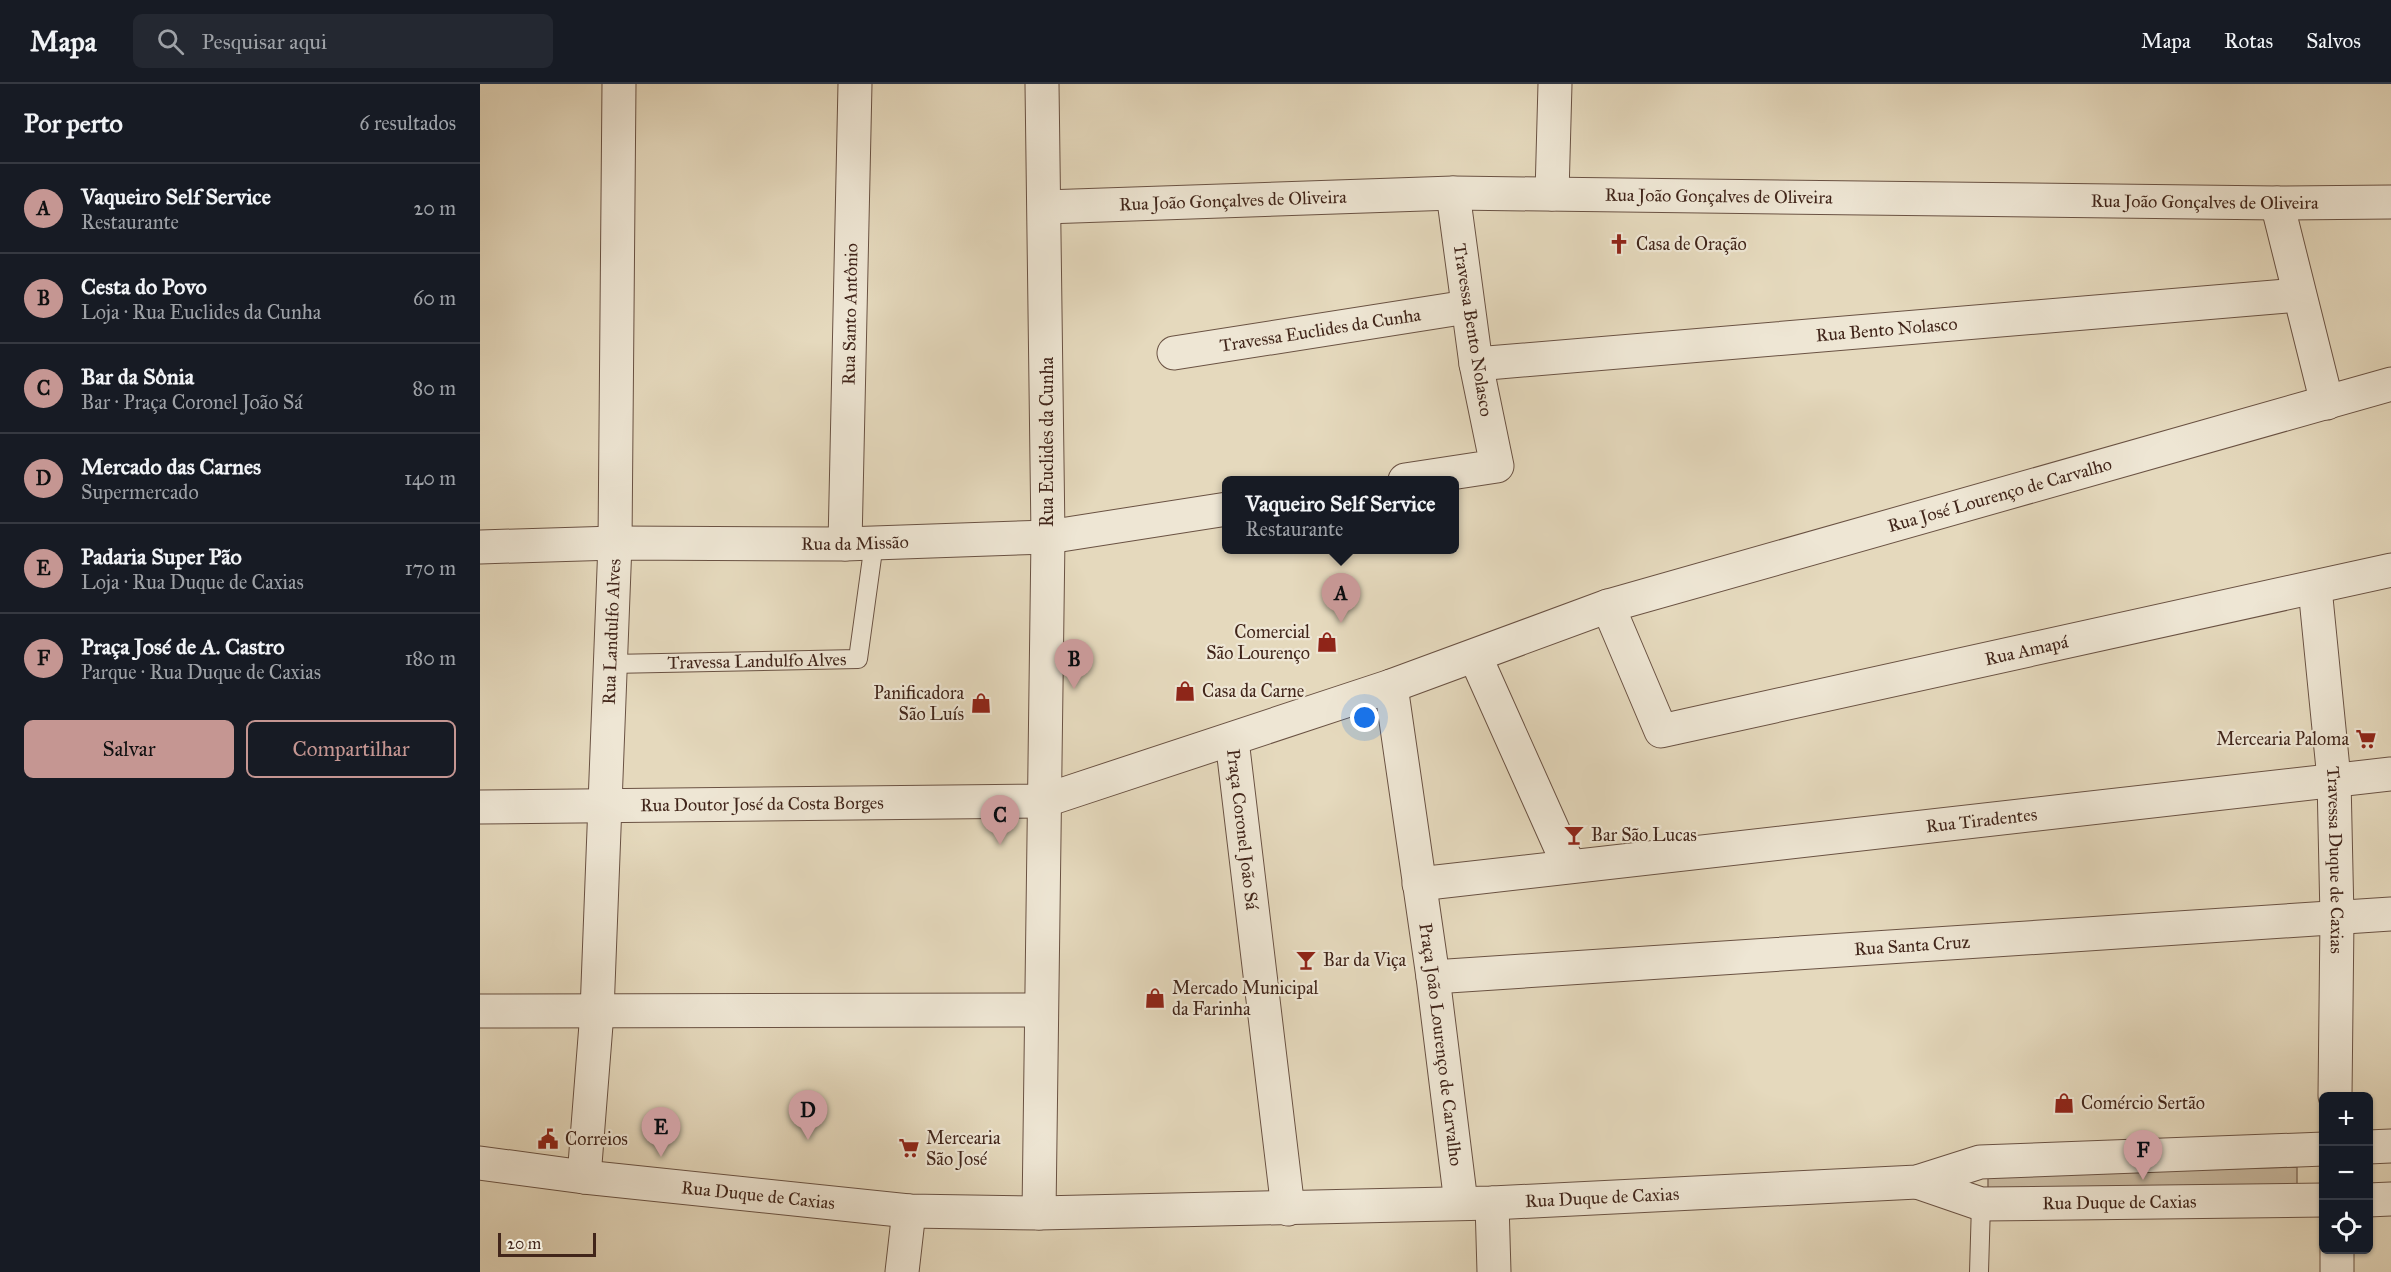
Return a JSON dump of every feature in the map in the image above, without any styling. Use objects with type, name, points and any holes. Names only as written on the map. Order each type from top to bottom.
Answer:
[{"type":"street","name":"Rua Landulfo Alves","points":[[584,1177],[597,1012],[615,543],[619,84]]},
{"type":"street","name":"Rua Santo Antônio","points":[[855,84],[859,543]]},
{"type":"street","name":"Rua Euclides da Cunha","points":[[1042,84],[1048,537],[1043,801]]},
{"type":"street","points":[[1552,194],[1555,84]]},
{"type":"street","name":"Rua João Gonçalves de Oliveira","points":[[1045,207],[1453,193],[2277,203],[2391,202]]},
{"type":"street","name":"Travessa Bento Nolasco","points":[[1431,476],[1497,466],[1476,364],[1453,193]]},
{"type":"street","points":[[2277,203],[2298,295],[2327,403]]},
{"type":"street","name":"Rua Bento Nolasco","points":[[1476,364],[2298,295]]},
{"type":"street","name":"Travessa Euclides da Cunha","points":[[1174,353],[1467,307]]},
{"type":"street","name":"Rua José Lourenço de Carvalho","points":[[1608,606],[2391,384]]},
{"type":"street","name":"Rua da Missão","points":[[480,547],[615,543],[859,543],[1048,537],[1222,510]]},
{"type":"street","name":"Rua Amapá","points":[[1608,606],[1661,731],[2391,570]]},
{"type":"street","name":"Travessa Duque de Caxias","points":[[2314,588],[2334,780],[2337,918],[2336,1092]]},
{"type":"street","points":[[1232,740],[1391,687],[1608,606]]},
{"type":"street","points":[[1419,884],[1569,866],[1475,656]]},
{"type":"street","name":"Praça João Lourenço de Carvalho","points":[[1391,687],[1433,977],[1476,1203],[1494,1272]]},
{"type":"street","name":"Praça Coronel João Sá","points":[[1043,801],[1232,740],[1288,1209]]},
{"type":"street","name":"Rua Tiradentes","points":[[1569,866],[2391,774]]},
{"type":"street","points":[[1043,801],[1039,1213],[1288,1209]]},
{"type":"street","name":"Rua Doutor José da Costa Borges","points":[[480,807],[1043,801]]},
{"type":"street","name":"Rua Santa Cruz","points":[[1433,977],[2391,914]]},
{"type":"street","points":[[480,1011],[1041,1010]]},
{"type":"street","points":[[2373,1147],[2391,1146]]},
{"type":"street","name":"Rua Duque de Caxias","points":[[1288,1209],[1476,1203],[1917,1182],[1980,1162],[2319,1149]]},
{"type":"street","name":"Rua Duque de Caxias","points":[[480,1163],[584,1177],[909,1210],[1039,1213]]},
{"type":"street","name":"Rua Duque de Caxias","points":[[1917,1182],[1981,1204],[2319,1200]]},
{"type":"street","points":[[2373,1200],[2391,1199]]},
{"type":"street","points":[[902,1272],[909,1210]]},
{"type":"street","points":[[2337,1254],[2337,1272]]},
{"type":"lane","name":"Travessa Landulfo Alves","points":[[610,664],[858,659],[859,543]]},
{"type":"lane","points":[[1978,1272],[1981,1204]]},
{"type":"shaded area","points":[[2297,1167],[2297,1186],[1988,1192],[1988,1174]]},
{"type":"place","name":"Casa de Oração","points":[[1619,244]]},
{"type":"place","name":"Vaqueiro Self Service","points":[[1341,623]]},
{"type":"place","name":"Comercial São Lourenço","points":[[1327,642]]},
{"type":"place","name":"Cesta do Povo","points":[[1074,689]]},
{"type":"place","name":"Casa da Carne","points":[[1185,691]]},
{"type":"place","name":"Panificadora São Luís","points":[[981,703]]},
{"type":"place","name":"Mercearia Paloma","points":[[2366,739]]},
{"type":"place","name":"Bar São Lucas","points":[[1574,835]]},
{"type":"place","name":"Bar da Sônia","points":[[1000,845]]},
{"type":"place","name":"Bar da Viça","points":[[1306,960]]},
{"type":"place","name":"Mercado Municipal da Farinha","points":[[1155,998]]},
{"type":"place","name":"Comércio Sertão","points":[[2064,1103]]},
{"type":"place","name":"Correios","points":[[548,1139]]},
{"type":"place","name":"Mercado das Carnes","points":[[808,1140]]},
{"type":"place","name":"Mercearia São José","points":[[909,1148]]},
{"type":"place","name":"Padaria Super Pão","points":[[661,1157]]},
{"type":"place","name":"Praça José de A. Castro","points":[[2143,1180]]}]
